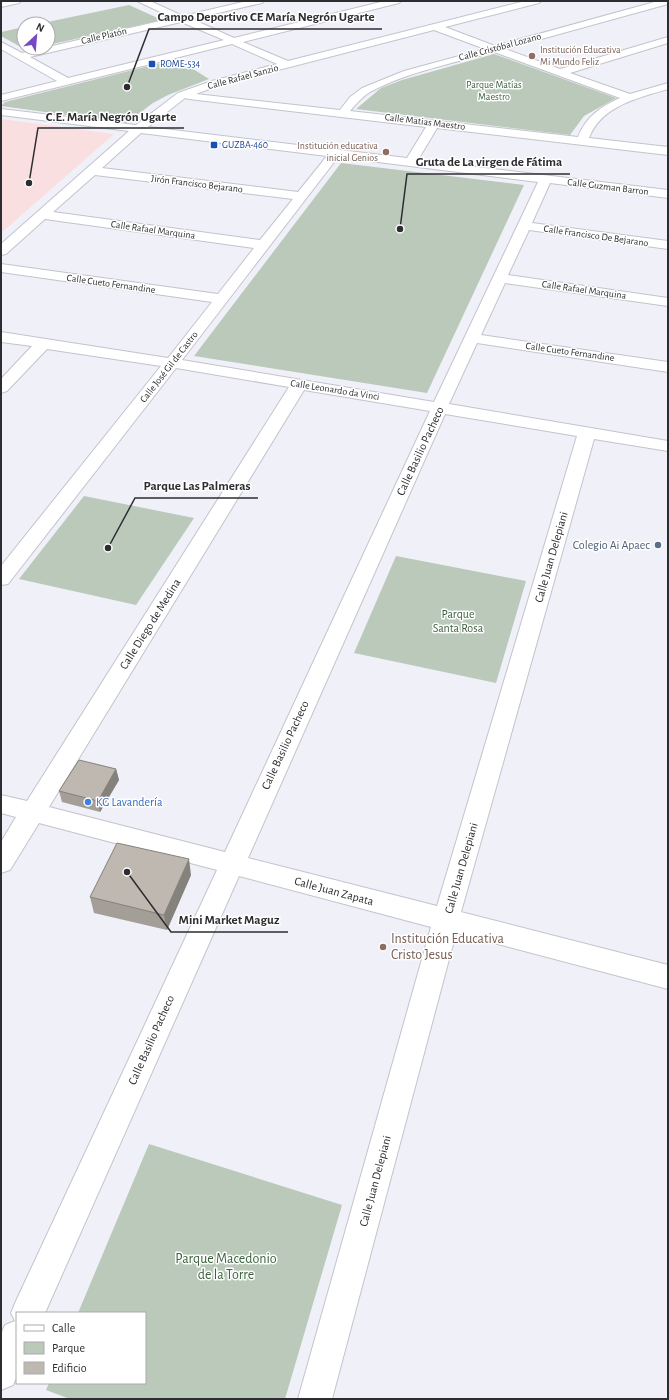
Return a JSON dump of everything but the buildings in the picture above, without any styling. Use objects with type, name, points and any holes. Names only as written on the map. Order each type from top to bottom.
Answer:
[{"type":"street","points":[[1,4],[16,1]]},
{"type":"street","points":[[142,1],[184,18]]},
{"type":"street","points":[[150,1],[233,41],[288,65]]},
{"type":"street","name":"Calle Platón","points":[[56,48],[259,1]]},
{"type":"street","points":[[1,98],[396,1]]},
{"type":"street","name":"Calle Rafael Sanzio","points":[[1,251],[138,129],[182,95],[216,83],[536,1]]},
{"type":"street","name":"Calle Cristóbal Lozano","points":[[343,113],[354,99],[375,85],[408,73],[668,1]]},
{"type":"street","points":[[492,4],[506,9]]},
{"type":"street","points":[[435,27],[629,98]]},
{"type":"street","points":[[559,73],[668,40]]},
{"type":"street","points":[[1,45],[16,54]]},
{"type":"street","points":[[20,56],[67,82]]},
{"type":"street","points":[[583,140],[592,121],[610,108],[629,98],[668,86]]},
{"type":"street","name":"Calle Matias Maestro","points":[[182,95],[668,151]]},
{"type":"street","name":"Calle Guzman Barron","points":[[1,112],[668,194]]},
{"type":"street","points":[[411,162],[434,123]]},
{"type":"street","name":"Calle José Gil de Castro","points":[[1,579],[172,363],[335,153]]},
{"type":"street","name":"Jirón Francisco Bejarano","points":[[92,171],[301,196]]},
{"type":"street","name":"Calle Basilio Pacheco","points":[[28,1312],[231,864],[499,278],[546,179]]},
{"type":"street","name":"Calle Rafael Marquina","points":[[43,215],[264,245]]},
{"type":"street","name":"Calle Francisco De Bejarano","points":[[525,226],[668,245]]},
{"type":"street","name":"Calle Cueto Fernandine","points":[[1,268],[222,299]]},
{"type":"street","name":"Calle Rafael Marquina","points":[[499,278],[668,302]]},
{"type":"street","name":"Calle Leonardo da Vinci","points":[[1,337],[172,363],[668,446]]},
{"type":"street","name":"Calle Cueto Fernandine","points":[[472,338],[668,367]]},
{"type":"street","points":[[1,388],[44,344]]},
{"type":"street","name":"Calle Diego de Medina","points":[[1,863],[299,385]]},
{"type":"street","name":"Calle Juan Delepiani","points":[[316,1399],[446,920],[587,432]]},
{"type":"street","name":"Calle Juan Zapata","points":[[1,804],[668,977]]},
{"type":"street","points":[[1,1372],[16,1339]]},
{"type":"shaded area","points":[[1,119],[114,134],[1,233]]},
{"type":"green space","points":[[129,5],[162,20],[56,43],[56,20]]},
{"type":"green space","points":[[16,29],[16,44],[1,36],[1,32]]},
{"type":"green space","name":"Parque Matías Maestro","points":[[494,54],[616,98],[584,116],[570,135],[356,109],[381,88],[402,80]]},
{"type":"green space","points":[[177,59],[209,79],[168,95],[153,103],[126,123],[1,106],[5,102]]},
{"type":"green space","points":[[341,163],[524,185],[427,393],[194,356]]},
{"type":"green space","points":[[84,496],[194,518],[136,605],[19,579]]},
{"type":"green space","name":"Parque Santa Rosa","points":[[396,556],[526,581],[496,683],[354,653]]},
{"type":"green space","name":"Parque Macedonio de la Torre","points":[[149,1144],[342,1205],[285,1399],[70,1399],[46,1390],[49,1384],[146,1384],[146,1312],[78,1312]]},
{"type":"place","name":"Institución Educativa Mi Mundo Feliz","points":[[532,56]]},
{"type":"place","name":"ROME-534","points":[[152,64]]},
{"type":"place","name":"Campo Deportivo CE María Negrón Ugarte","points":[[127,87]]},
{"type":"place","name":"GUZBA-460","points":[[214,145]]},
{"type":"place","name":"Institución educativa inicial Genios","points":[[386,152]]},
{"type":"place","name":"C.E. María Negrón Ugarte","points":[[29,183]]},
{"type":"place","name":"Gruta de La virgen de Fátima","points":[[400,229]]},
{"type":"place","name":"Colegio Ai Apaec","points":[[658,545]]},
{"type":"place","name":"Parque Las Palmeras","points":[[108,548]]},
{"type":"place","name":"KG Lavandería","points":[[88,802]]},
{"type":"place","name":"Mini Market Maguz","points":[[127,872]]},
{"type":"place","name":"Institución Educativa Cristo Jesus","points":[[383,947]]}]
